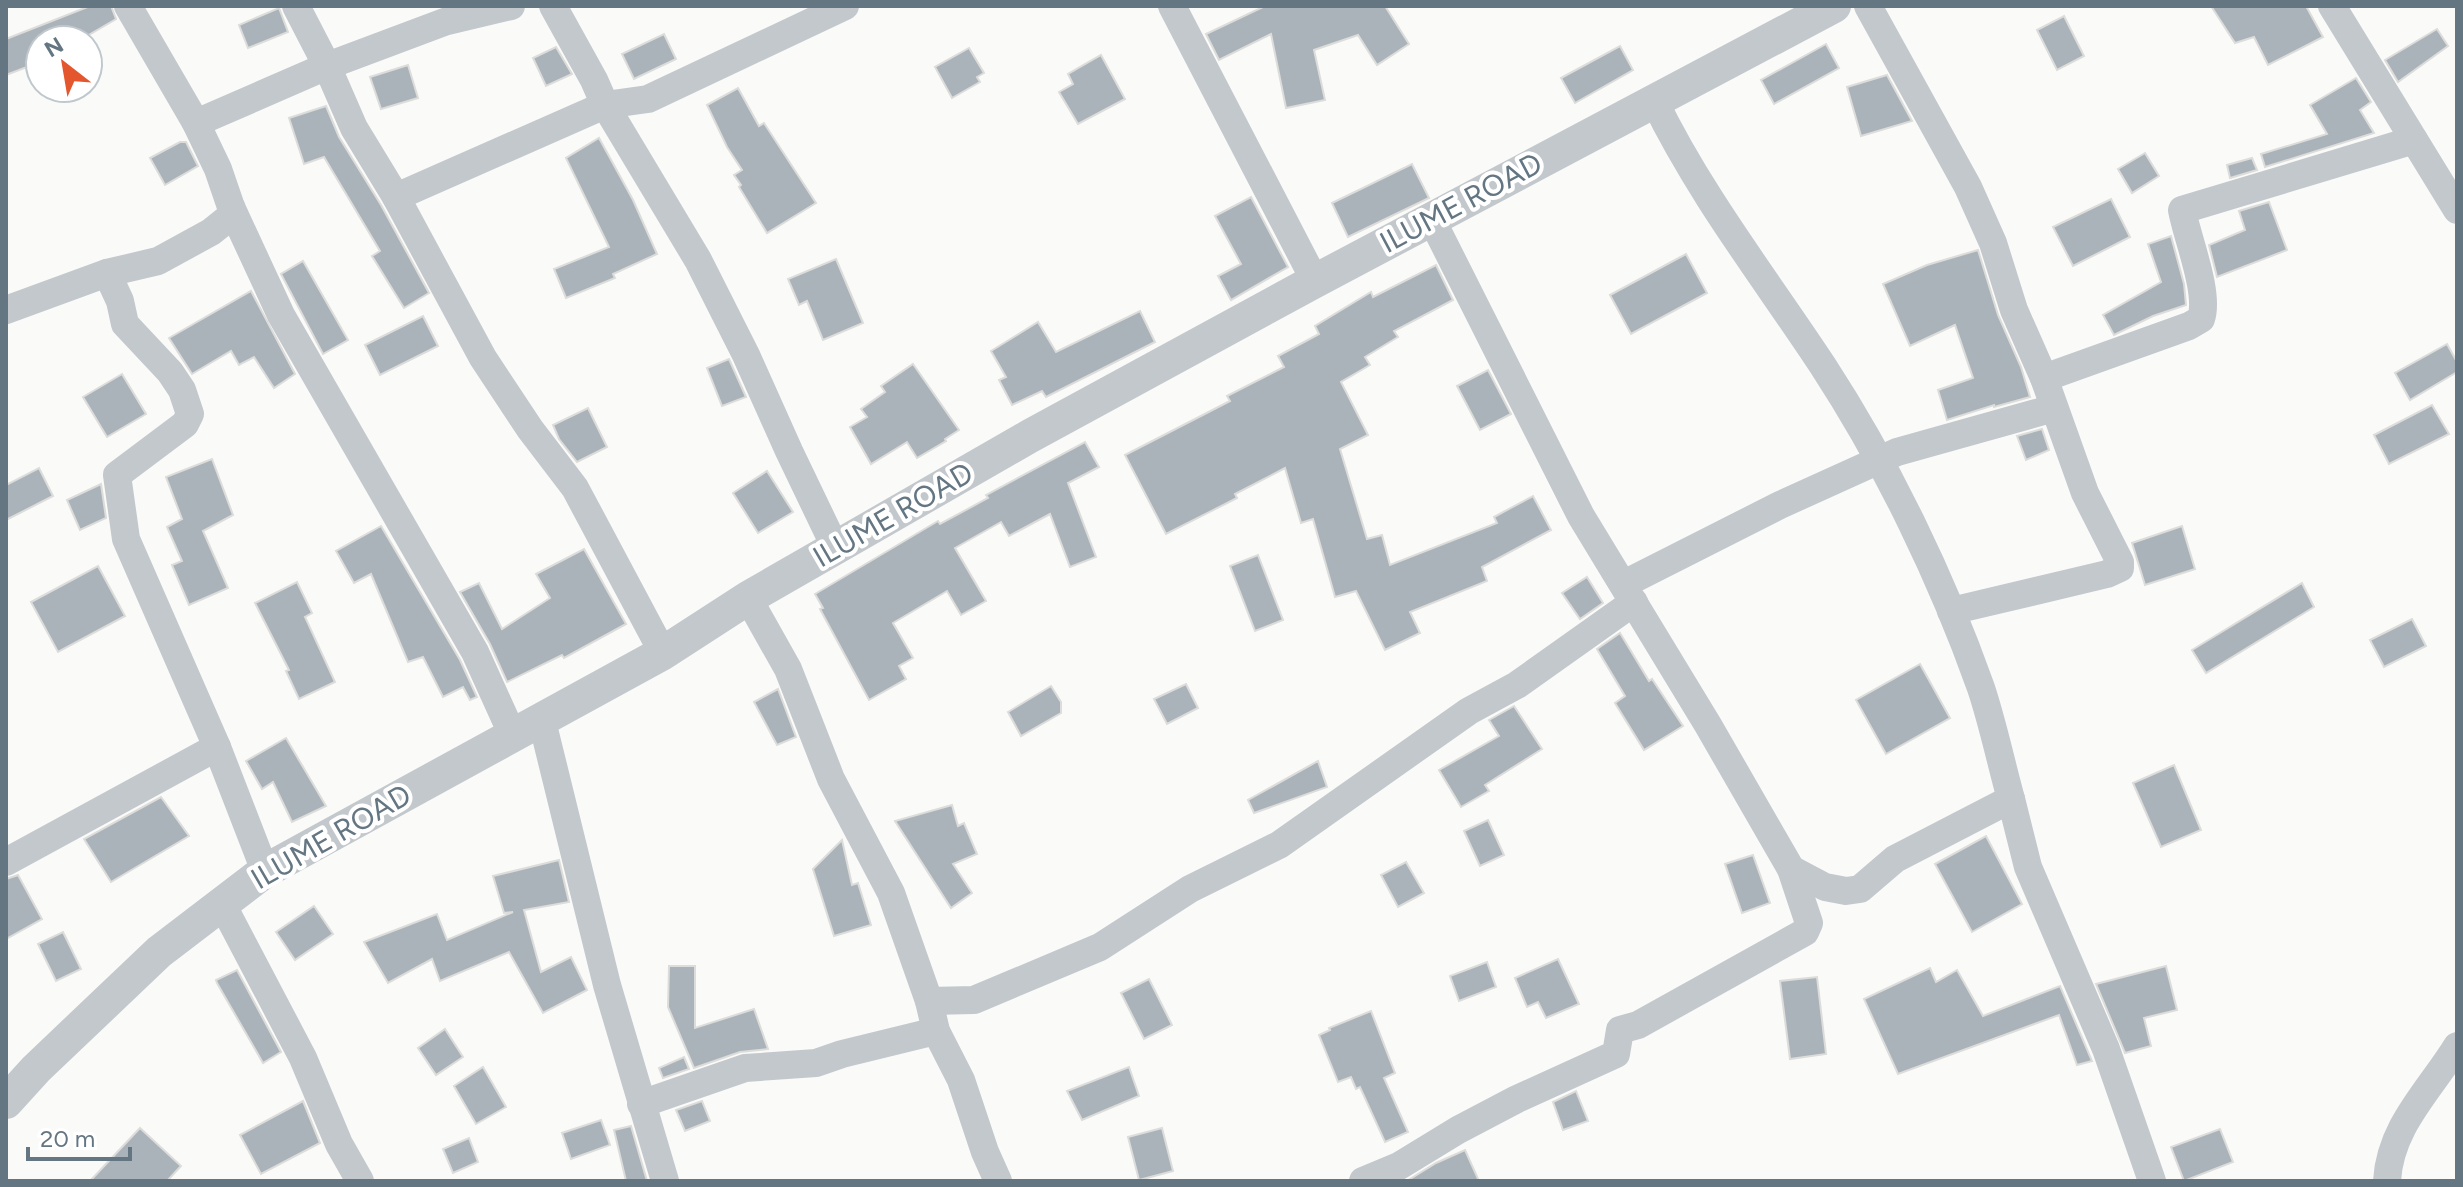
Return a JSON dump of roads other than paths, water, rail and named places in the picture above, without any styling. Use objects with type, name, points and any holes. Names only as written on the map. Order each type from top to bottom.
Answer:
[{"type":"street","points":[[128,6],[196,123],[281,315],[475,652],[528,728],[585,898],[665,1181]]},
{"type":"street","points":[[296,6],[354,128],[396,197],[483,358],[530,429],[575,488],[663,653]]},
{"type":"street","points":[[196,123],[327,66],[447,21],[511,6]]},
{"type":"street","points":[[553,6],[605,105],[698,260],[836,549]]},
{"type":"street","points":[[396,197],[605,105],[648,99],[845,6]]},
{"type":"street","points":[[1172,6],[1315,281]]},
{"type":"street","name":"ILUME ROAD","points":[[6,1102],[36,1069],[159,952],[265,871],[663,653],[748,598],[1030,436],[1834,6]]},
{"type":"street","points":[[1868,6],[1968,187],[1993,243],[2014,310],[2044,378],[2085,493],[2115,549],[2120,568],[2107,574],[1951,611]]},
{"type":"street","points":[[2332,6],[2457,210]]},
{"type":"street","points":[[1654,100],[1673,140],[1740,247],[1824,368],[1879,461],[1951,611],[1982,691],[2028,867],[2106,1049],[2152,1181]]},
{"type":"street","points":[[2044,378],[2201,319],[2204,308],[2196,260],[2182,210],[2414,140]]},
{"type":"street","points":[[6,310],[107,273],[158,261],[211,232],[231,216],[231,207]]},
{"type":"street","points":[[1363,1181],[1399,1166],[1517,1099],[1616,1054],[1620,1030],[1638,1025],[1805,932],[1809,923],[1791,869],[1581,516],[1432,220]]},
{"type":"street","points":[[107,273],[120,301],[125,324],[170,372],[182,390],[190,414],[185,424],[121,471],[116,479],[126,539],[217,747],[265,871]]},
{"type":"street","points":[[929,1001],[974,1000],[1100,947],[1190,889],[1279,845],[1469,711],[1517,685],[1629,593],[1766,512],[1913,447],[2054,408]]},
{"type":"street","points":[[748,598],[788,669],[831,779],[891,893],[929,1001],[936,1031],[961,1080],[998,1181]]},
{"type":"street","points":[[6,862],[217,747]]},
{"type":"street","points":[[1791,869],[1825,887],[1846,891],[1860,889],[1895,859],[2011,799]]},
{"type":"street","points":[[221,902],[303,1058],[339,1144],[360,1181]]},
{"type":"street","points":[[641,1104],[745,1068],[816,1063],[936,1031]]},
{"type":"street","points":[[2387,1181],[2390,1152],[2399,1129],[2457,1046]]}]
